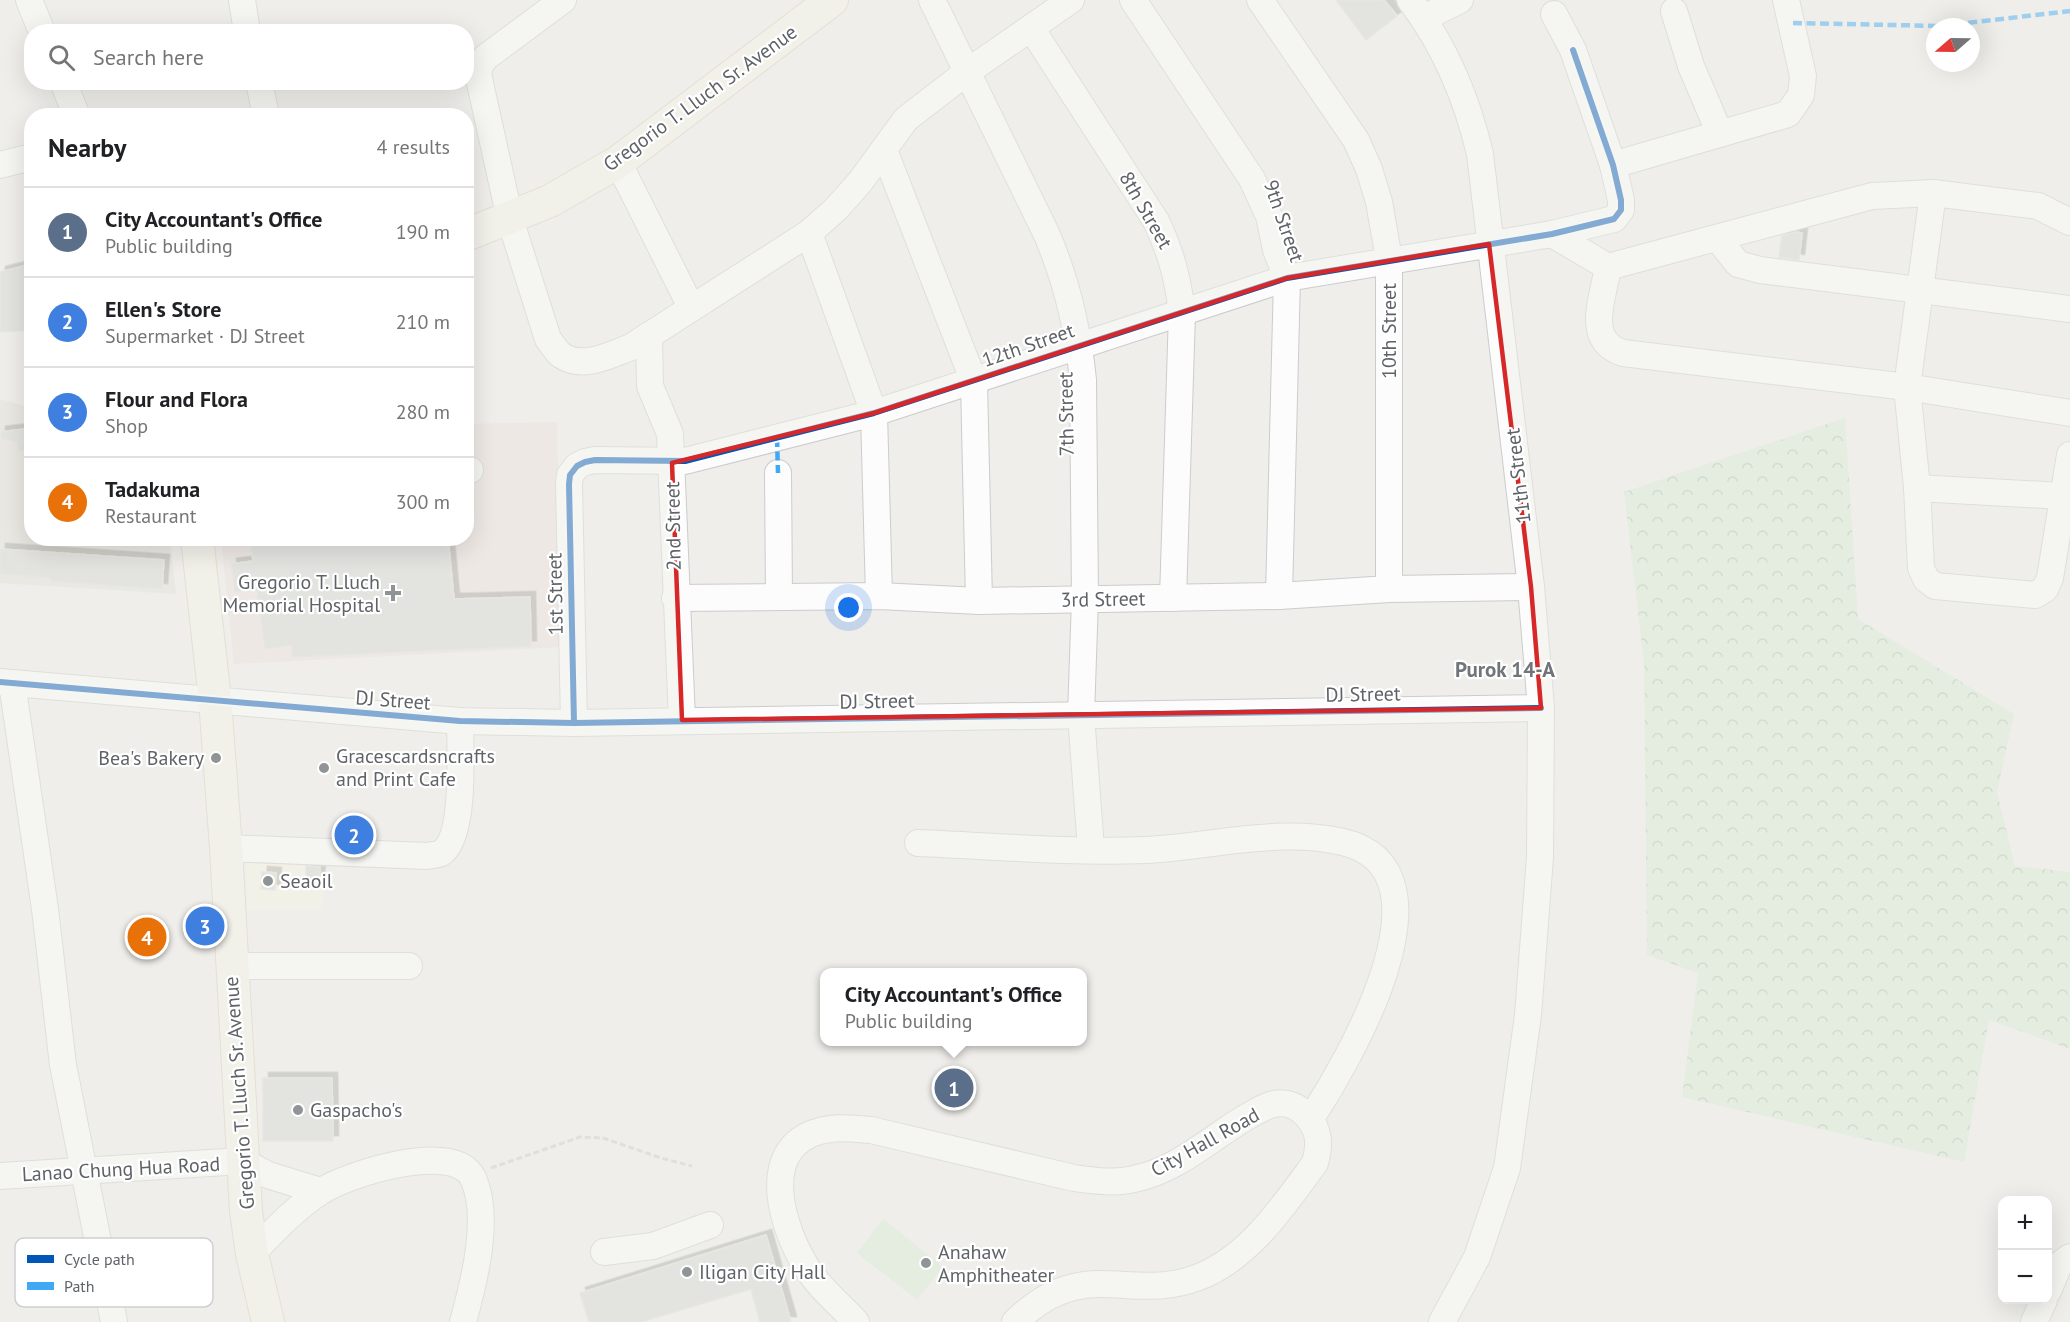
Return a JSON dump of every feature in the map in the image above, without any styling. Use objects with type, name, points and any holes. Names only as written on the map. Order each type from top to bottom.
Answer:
[{"type":"main road","name":"Gregorio T. Lluch Sr. Avenue","points":[[474,232],[550,201],[618,162],[832,0]]},
{"type":"main road","name":"Gregorio T. Lluch Sr. Avenue","points":[[198,546],[215,700],[226,848],[242,1161],[252,1254],[268,1322]]},
{"type":"street","points":[[29,0],[39,24]]},
{"type":"street","points":[[242,0],[246,24]]},
{"type":"street","name":"7th Street","points":[[932,0],[1031,200],[1063,273],[1079,344],[1083,380],[1085,599],[1081,715],[1091,849]]},
{"type":"street","points":[[557,2],[480,65],[479,84],[510,219],[548,339],[561,355],[578,361],[599,360],[631,347],[809,233],[836,209],[906,119],[967,72],[1071,0]]},
{"type":"street","name":"9th Street","points":[[1134,0],[1252,179],[1269,216],[1276,250],[1287,278],[1279,596]]},
{"type":"street","name":"10th Street","points":[[1260,0],[1356,140],[1369,169],[1379,202],[1389,259],[1389,589]]},
{"type":"street","points":[[1417,9],[1460,0]]},
{"type":"street","points":[[1554,14],[1573,50],[1613,165],[1788,114],[1801,95],[1803,76],[1786,0]]},
{"type":"street","name":"11th Street","points":[[1417,9],[1461,88],[1471,114],[1480,154],[1531,587],[1540,708],[1540,857],[1529,1004],[1507,1168],[1477,1257],[1446,1321]]},
{"type":"street","points":[[1674,11],[1691,66],[1720,134]]},
{"type":"street","name":"8th Street","points":[[1031,28],[1156,221],[1171,252],[1179,283],[1182,313],[1173,598]]},
{"type":"street","points":[[66,90],[74,108]]},
{"type":"street","points":[[261,90],[264,108]]},
{"type":"street","points":[[884,150],[974,382],[979,601]]},
{"type":"street","points":[[0,165],[24,159]]},
{"type":"street","points":[[618,162],[691,307]]},
{"type":"street","name":"12th Street","points":[[577,466],[595,460],[672,463],[873,413],[974,382],[1079,344],[1287,278],[1389,259],[1552,234],[1614,219],[1621,210],[1622,200],[1613,165]]},
{"type":"street","points":[[1552,234],[1608,267],[1718,239],[1801,213],[1872,196],[1933,193],[2038,206],[2070,222]]},
{"type":"street","points":[[1933,193],[1918,291],[1907,387],[1917,488],[1921,568],[1926,579],[1935,586],[2035,595],[2045,589],[2050,578],[2070,455]]},
{"type":"street","points":[[809,233],[873,413],[879,596]]},
{"type":"street","points":[[1718,239],[1738,264],[1760,270],[2070,309]]},
{"type":"street","points":[[1608,267],[1598,328],[1603,341],[1612,350],[1907,387],[2070,413]]},
{"type":"street","name":"2nd Street","points":[[649,335],[650,386],[670,434],[675,598],[682,720]]},
{"type":"street","name":"1st Street","points":[[574,723],[569,484],[570,475],[577,466]]},
{"type":"street","points":[[778,473],[779,597]]},
{"type":"street","points":[[1917,488],[2062,496]]},
{"type":"street","name":"3rd Street","points":[[675,598],[879,596],[979,601],[1279,596],[1389,589],[1531,587]]},
{"type":"street","points":[[6,682],[45,909],[63,1065],[97,1238]]},
{"type":"street","name":"DJ Street","points":[[6,682],[460,721],[574,723],[1540,708]]},
{"type":"street","points":[[226,848],[418,856],[441,853],[448,845],[459,813],[460,721]]},
{"type":"street","points":[[918,843],[1151,849],[1268,838],[1315,838],[1346,843],[1373,857],[1387,875],[1393,896],[1396,923],[1391,951],[1361,1033],[1337,1079],[1310,1120],[1317,1132],[1319,1148],[1315,1163],[1256,1238],[1226,1263],[1199,1277],[1173,1283],[1080,1284],[1054,1292],[1030,1308],[1015,1322]]},
{"type":"street","points":[[231,966],[410,966]]},
{"type":"street","name":"City Hall Road","points":[[856,1322],[830,1297],[810,1273],[793,1244],[783,1215],[779,1184],[789,1150],[805,1137],[820,1131],[842,1128],[871,1130],[1074,1178],[1109,1182],[1138,1178],[1166,1167],[1232,1125],[1274,1104],[1287,1103],[1302,1110],[1310,1120]]},
{"type":"street","points":[[242,1161],[268,1175],[320,1191]]},
{"type":"street","name":"Lanao Chung Hua Road","points":[[0,1176],[83,1173],[242,1161]]},
{"type":"street","points":[[252,1254],[320,1191],[366,1174],[419,1161],[455,1162],[472,1176],[478,1194],[480,1220],[472,1287],[463,1322]]},
{"type":"street","points":[[604,1252],[653,1246],[710,1225]]},
{"type":"street","points":[[2052,1282],[2059,1265],[2070,1257]]},
{"type":"street","points":[[2034,1322],[2042,1304]]},
{"type":"street","points":[[111,1307],[114,1322]]},
{"type":"path","points":[[472,1176],[528,1153],[580,1137],[603,1138],[692,1166]]},
{"type":"highlighted area","points":[[1489,244],[1531,587],[1541,708],[682,720],[672,463],[874,413],[1287,278]]},
{"type":"shaded area","points":[[0,399],[24,406],[24,546],[171,546],[176,594],[0,583]]},
{"type":"shaded area","name":"Gregorio T. Lluch Memorial Hospital","points":[[557,422],[561,647],[234,664],[222,546],[474,546],[474,424]]},
{"type":"shaded area","points":[[247,852],[323,852],[323,910],[247,910]]},
{"type":"green space","points":[[1845,418],[1858,619],[2014,714],[1997,792],[2015,866],[2070,872],[2070,1049],[1989,1020],[1964,1162],[1682,1097],[1698,973],[1647,955],[1644,663],[1624,492]]},
{"type":"green space","points":[[883,1219],[943,1267],[917,1300],[857,1253]]},
{"type":"building","points":[[1336,0],[1384,0],[1397,16],[1366,40]]},
{"type":"building","points":[[1796,232],[1802,233],[1799,260],[1779,257],[1782,236]]},
{"type":"building","points":[[24,266],[24,330],[0,332],[0,272]]},
{"type":"building","points":[[24,429],[24,450],[18,451],[17,442],[0,438],[0,432]]},
{"type":"building","points":[[251,546],[449,546],[454,599],[530,597],[531,646],[292,657],[292,645],[265,649],[257,590],[235,592],[231,564],[253,561]]},
{"type":"building","points":[[0,549],[164,560],[162,589],[50,581],[51,578],[0,574]]},
{"type":"building","points":[[306,866],[320,867],[319,881],[306,880]]},
{"type":"building","name":"Seaoil","points":[[262,872],[276,873],[275,890],[261,889]]},
{"type":"building","name":"Gaspacho's","points":[[263,1078],[332,1078],[333,1141],[263,1141]]},
{"type":"building","name":"Iligan City Hall","points":[[766,1235],[791,1322],[760,1322],[751,1289],[641,1322],[589,1322],[580,1293]]},
{"type":"marked path","points":[[1793,23],[1941,26],[2070,11]]},
{"type":"marked path","points":[[777,438],[778,473]]},
{"type":"cycle path","points":[[574,723],[569,484],[570,475],[577,466],[595,460],[685,461],[874,413],[1287,278],[1552,234],[1614,219],[1621,210],[1621,200],[1613,165],[1573,50]]},
{"type":"cycle path","points":[[0,682],[460,721],[574,723],[1541,708]]},
{"type":"place","name":"Gregorio T. Lluch Memorial Hospital","points":[[393,593]]},
{"type":"place","name":"Bea's Bakery","points":[[216,758]]},
{"type":"place","name":"Gracescardsncrafts and Print Cafe","points":[[324,768]]},
{"type":"place","name":"Ellen's Store","points":[[354,835]]},
{"type":"place","name":"Seaoil","points":[[268,881]]},
{"type":"place","name":"Flour and Flora","points":[[205,926]]},
{"type":"place","name":"Tadakuma","points":[[147,937]]},
{"type":"place","name":"City Accountant's Office","points":[[954,1088]]},
{"type":"place","name":"Gaspacho's","points":[[298,1110]]},
{"type":"place","name":"Anahaw Amphitheater","points":[[926,1263]]},
{"type":"place","name":"Iligan City Hall","points":[[687,1272]]},
{"type":"district","name":"Purok 14-A","points":[[1505,669]]}]
